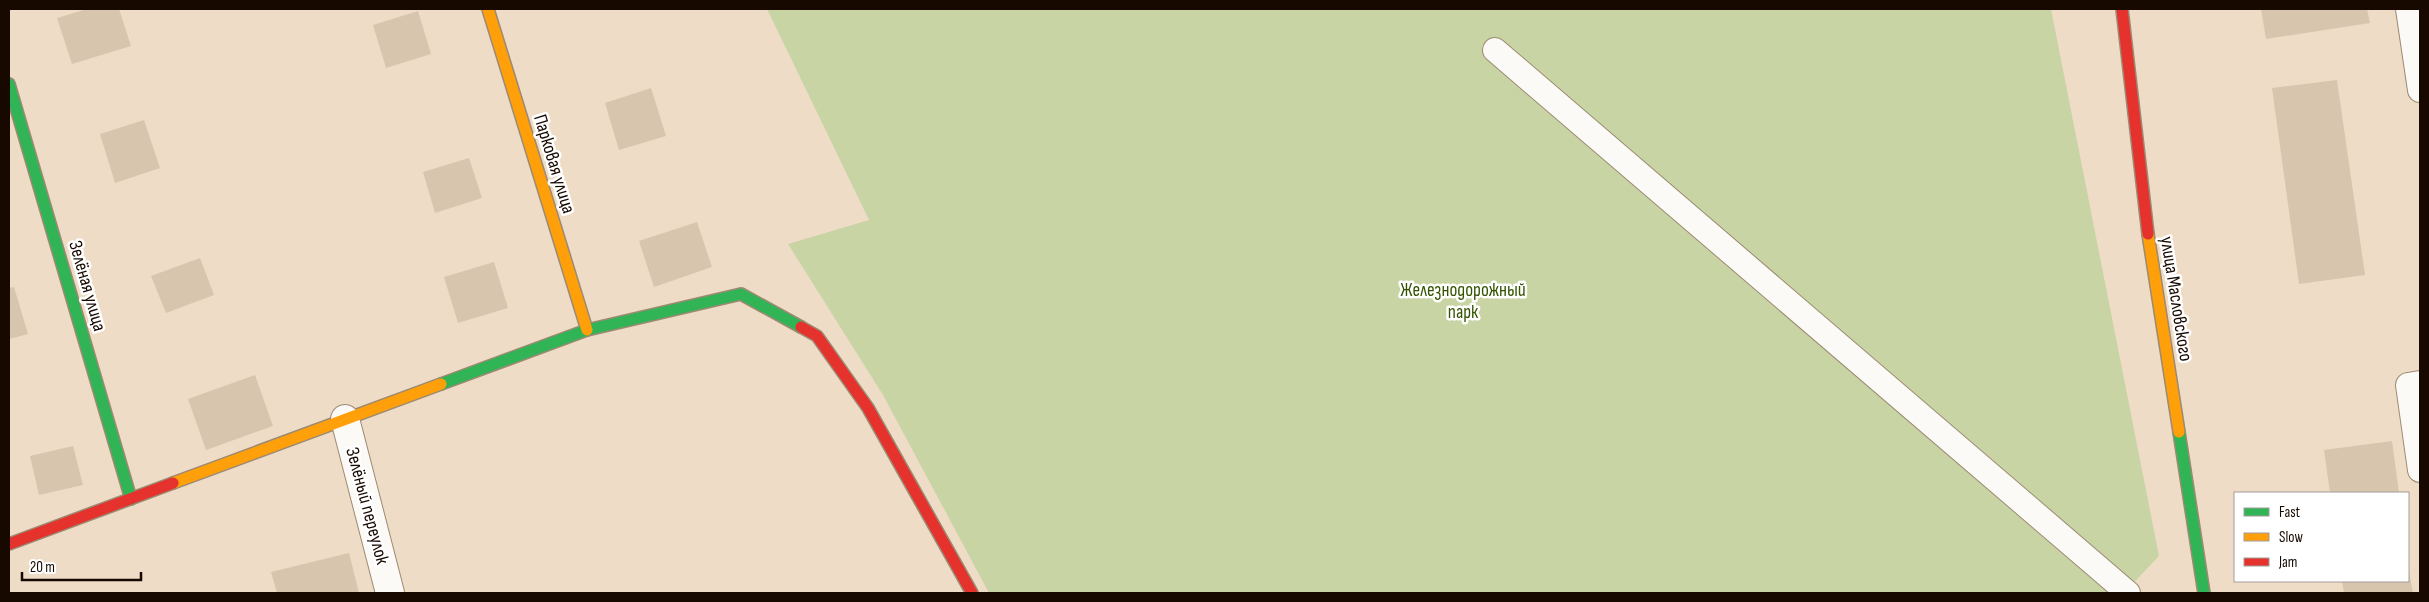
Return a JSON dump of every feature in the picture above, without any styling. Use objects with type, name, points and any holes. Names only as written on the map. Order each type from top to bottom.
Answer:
[{"type":"street","name":"Парковая улица","points":[[488,9],[587,330]]},
{"type":"street","name":"улица Масловского","points":[[2122,9],[2147,226],[2204,593]]},
{"type":"street","name":"Зелёная улица","points":[[9,84],[131,499]]},
{"type":"street","points":[[9,544],[587,330],[741,294],[817,336],[868,408],[972,593]]},
{"type":"street","name":"Зелёный переулок","points":[[345,419],[390,593]]},
{"type":"lane","points":[[2408,9],[2420,90]]},
{"type":"lane","points":[[1495,50],[2128,593]]},
{"type":"lane","points":[[2420,383],[2408,385],[2420,470]]},
{"type":"green space","name":"Железнодорожный парк","points":[[767,9],[2051,9],[2159,556],[2124,593],[989,593],[883,395],[788,244],[869,220]]},
{"type":"building","points":[[87,9],[119,9],[131,46],[72,64],[57,18]]},
{"type":"building","points":[[2261,9],[2367,9],[2370,23],[2266,39]]},
{"type":"building","points":[[418,11],[431,54],[386,68],[373,25]]},
{"type":"building","points":[[2337,80],[2365,275],[2299,284],[2272,88]]},
{"type":"building","points":[[651,88],[666,136],[619,150],[605,103]]},
{"type":"building","points":[[144,120],[160,168],[115,183],[100,134]]},
{"type":"building","points":[[469,158],[482,198],[435,213],[423,172]]},
{"type":"building","points":[[697,222],[712,267],[654,287],[639,241]]},
{"type":"building","points":[[200,258],[214,295],[166,313],[151,276]]},
{"type":"building","points":[[494,262],[508,308],[458,323],[444,277]]},
{"type":"building","points":[[14,287],[28,334],[9,339],[9,288]]},
{"type":"building","points":[[255,375],[273,426],[206,450],[188,399]]},
{"type":"building","points":[[2392,441],[2399,492],[2330,492],[2324,450]]},
{"type":"building","points":[[73,446],[83,485],[39,495],[30,456]]},
{"type":"building","points":[[349,553],[359,593],[277,593],[271,572]]},
{"type":"building","points":[[2409,572],[2413,593],[2344,593],[2342,582],[2409,582]]},
{"type":"traffic: fast","points":[[9,84],[131,499]]},
{"type":"traffic: fast","points":[[441,384],[587,330],[741,294],[801,327]]},
{"type":"traffic: fast","points":[[2179,432],[2204,593]]},
{"type":"traffic: slow","points":[[488,9],[587,330]]},
{"type":"traffic: slow","points":[[2148,234],[2179,432]]},
{"type":"traffic: slow","points":[[173,483],[441,384]]},
{"type":"traffic: jam","points":[[2122,9],[2148,234]]},
{"type":"traffic: jam","points":[[801,327],[817,336],[868,408],[972,593]]},
{"type":"traffic: jam","points":[[9,544],[173,483]]}]
